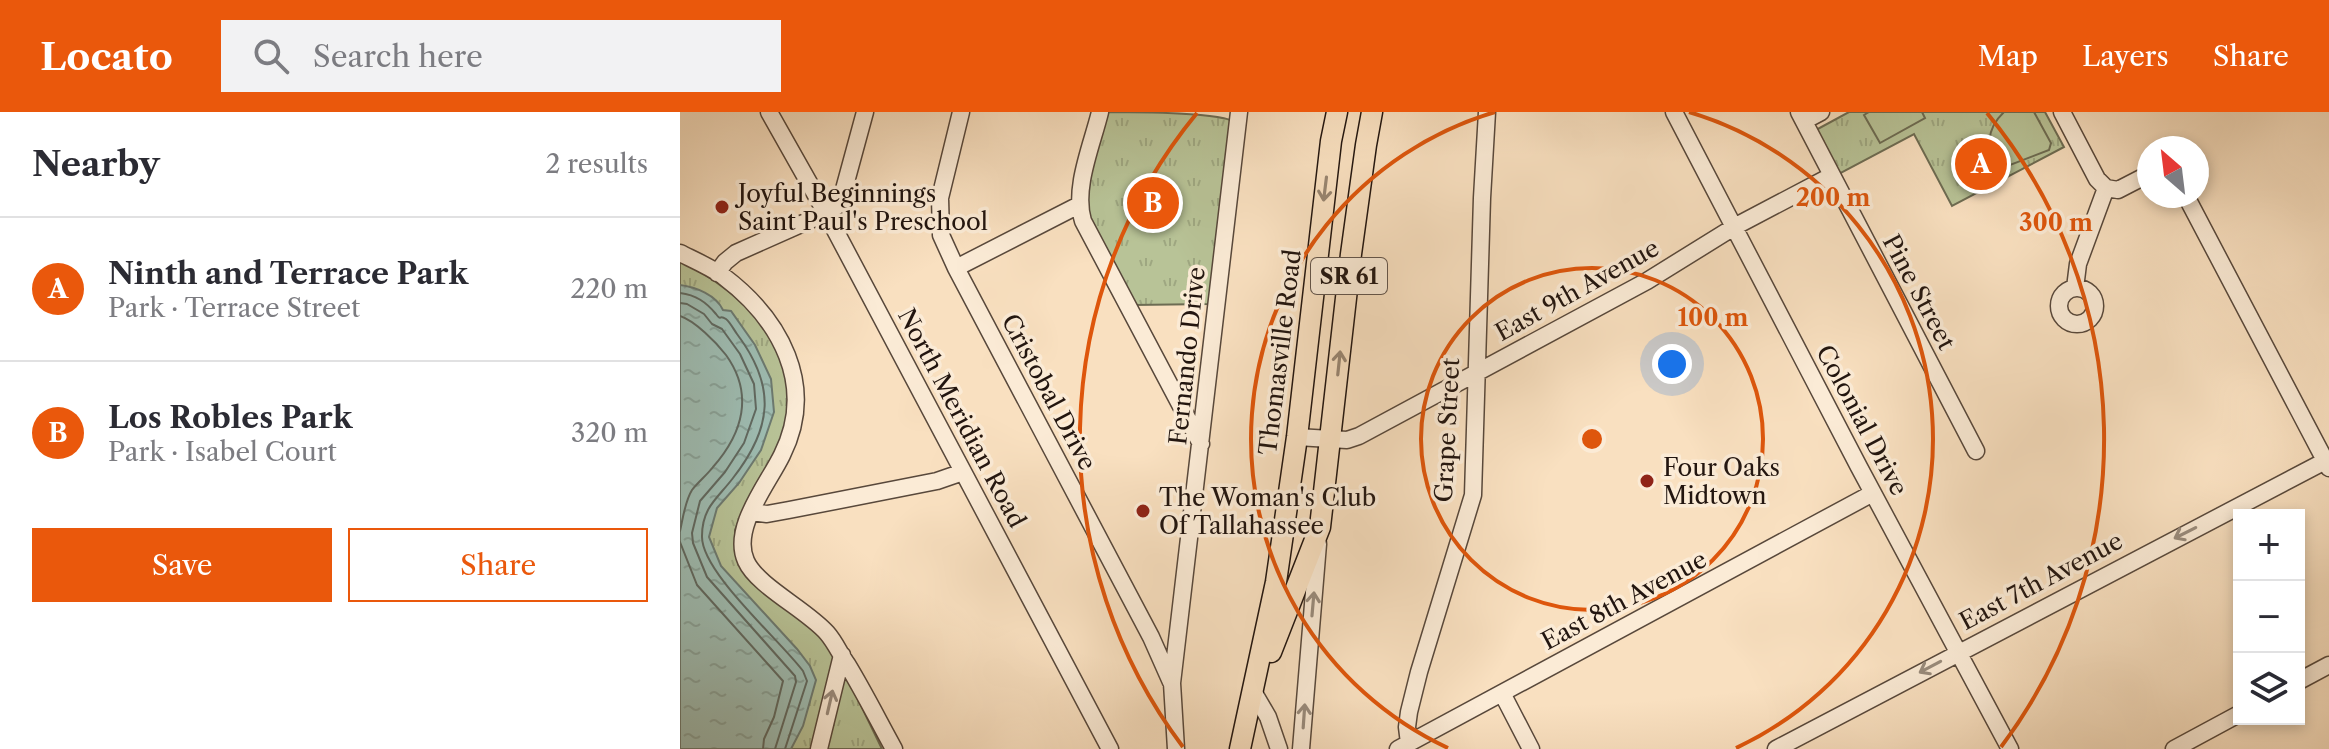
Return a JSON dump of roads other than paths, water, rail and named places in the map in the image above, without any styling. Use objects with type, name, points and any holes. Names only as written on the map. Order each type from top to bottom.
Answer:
[{"type":"main road","name":"Thomasville Road","points":[[1240,749],[1276,582],[1337,112]]},
{"type":"main road","name":"Thomasville Road","points":[[1254,693],[1320,527],[1351,254],[1372,112]]},
{"type":"main road","points":[[1317,253],[1351,254]]},
{"type":"street","name":"North Meridian Road","points":[[769,112],[826,213],[1110,749]]},
{"type":"street","points":[[717,273],[725,262],[745,249],[840,204],[865,112]]},
{"type":"street","name":"Cristobal Drive","points":[[961,112],[940,198],[941,235],[1151,637],[1172,683]]},
{"type":"street","points":[[1100,112],[1080,189],[1079,205],[1083,221],[1201,444]]},
{"type":"street","points":[[1221,112],[1238,114]]},
{"type":"street","name":"Grape Street","points":[[1403,746],[1416,686],[1473,495],[1475,373],[1487,112]]},
{"type":"street","name":"Colonial Drive","points":[[1674,112],[2010,749]]},
{"type":"street","points":[[1801,117],[1821,112]]},
{"type":"street","points":[[2062,112],[2097,179],[2106,188],[2118,190],[2137,180]]},
{"type":"street","name":"Fernando Drive","points":[[1176,749],[1172,683],[1238,114]]},
{"type":"street","name":"Pine Street","points":[[1801,117],[1976,451]]},
{"type":"street","name":"East 9th Avenue","points":[[1297,437],[1347,440],[1359,436],[1647,281],[1734,227],[1831,176]]},
{"type":"street","points":[[2075,288],[2078,264],[2106,188]]},
{"type":"street","points":[[956,268],[1079,205]]},
{"type":"street","points":[[2192,208],[2328,463]]},
{"type":"street","points":[[680,253],[738,288],[773,327],[783,343],[793,371],[795,400],[792,430],[784,453],[743,530],[745,561],[752,571],[831,637],[894,749]]},
{"type":"street","name":"East 7th Avenue","points":[[1776,749],[1958,651],[2328,463]]},
{"type":"street","points":[[751,512],[767,514],[789,510],[937,481],[963,472]]},
{"type":"street","name":"East 8th Avenue","points":[[1403,746],[1873,493]]},
{"type":"street","points":[[1301,749],[1320,527]]},
{"type":"street","points":[[819,749],[842,655]]},
{"type":"street","points":[[2305,678],[2329,665]]},
{"type":"street","points":[[1254,693],[1268,717],[1279,749]]},
{"type":"street","points":[[1502,693],[1531,749]]},
{"type":"street","points":[[2174,749],[2233,717]]},
{"type":"water","points":[[680,285],[705,293],[716,300],[723,310],[731,311],[755,345],[771,379],[774,412],[761,450],[739,483],[717,508],[709,537],[721,566],[797,649],[816,680],[803,726],[791,749],[680,749]]},
{"type":"place","name":"Ninth and Terrace Park","points":[[1981,164]]},
{"type":"place","name":"Los Robles Park","points":[[1153,203]]},
{"type":"place","name":"Joyful Beginnings Saint Paul's Preschool","points":[[722,207]]},
{"type":"place","name":"Four Oaks Midtown","points":[[1647,481]]},
{"type":"place","name":"The Woman's Club Of Tallahassee","points":[[1143,511]]}]
